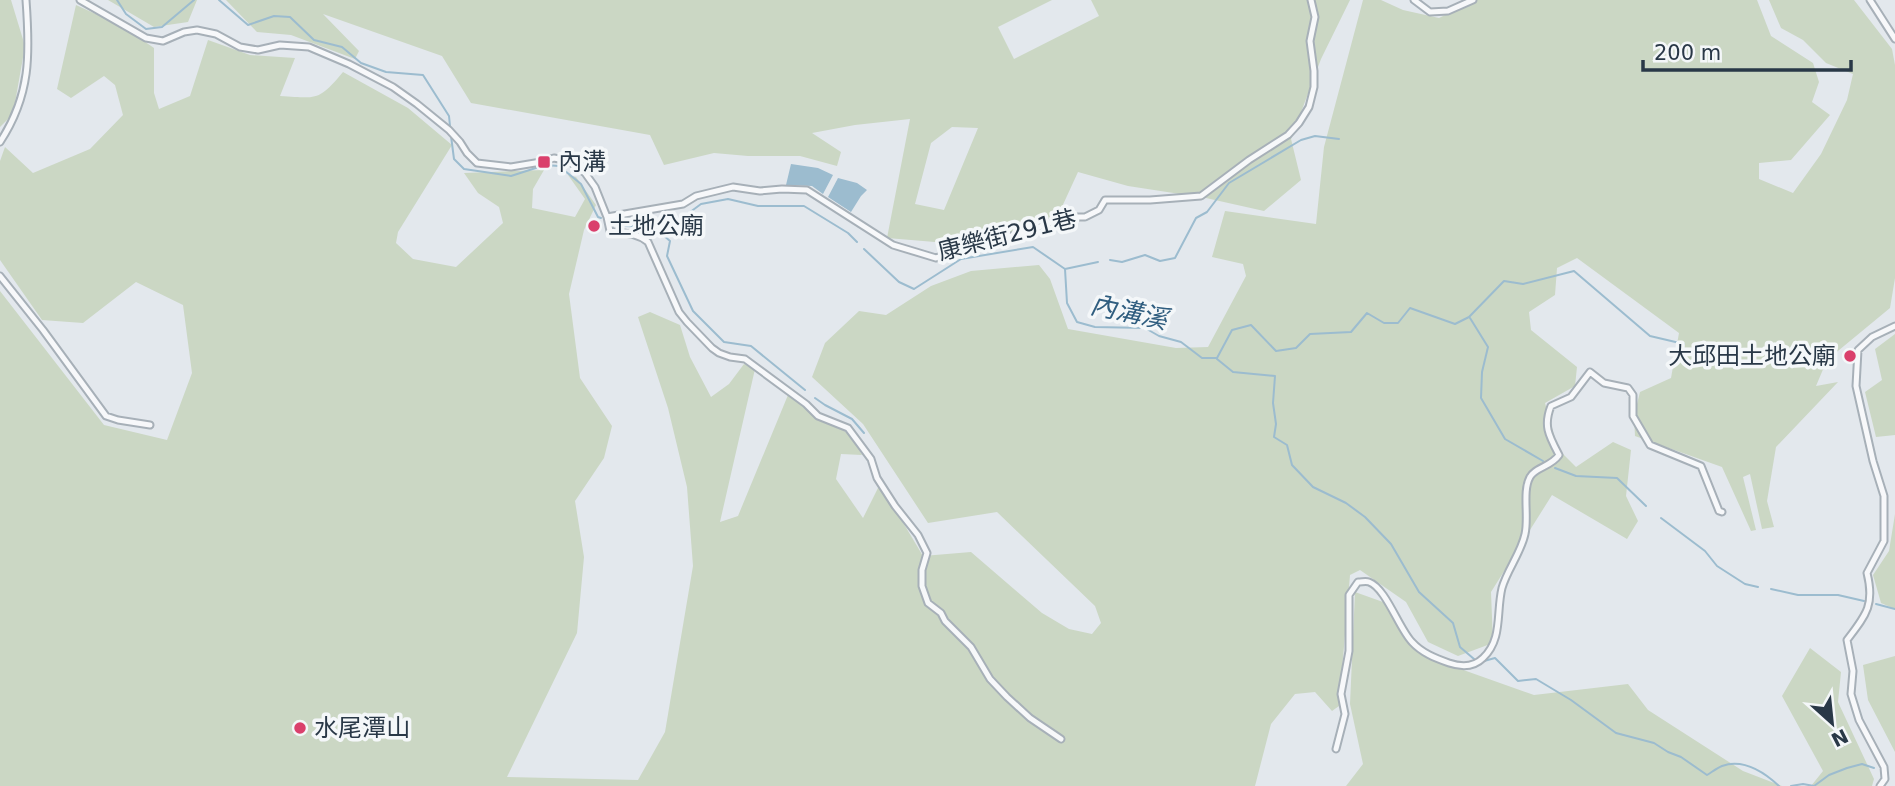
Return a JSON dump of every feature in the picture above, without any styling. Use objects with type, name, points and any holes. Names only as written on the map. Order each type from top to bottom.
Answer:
[{"type":"street","points":[[0,142],[13,123],[23,95],[29,44],[26,0]]},
{"type":"street","points":[[80,0],[146,37],[163,41],[197,30],[216,34],[240,47],[258,50],[280,46],[309,47],[349,64],[410,98],[449,130],[477,163],[511,167],[554,158],[569,161],[585,173],[595,187],[610,231],[630,233],[648,242],[679,312],[712,348],[730,357],[745,359],[818,416],[848,428],[871,459],[877,478],[894,506],[918,535],[927,553],[922,570],[922,586],[928,603],[941,613],[945,621],[971,647],[990,678],[1007,698],[1061,739]]},
{"type":"street","name":"康樂街291巷","points":[[607,217],[683,204],[696,196],[733,187],[760,191],[807,190],[893,245],[936,258],[1027,232],[1064,217],[1085,217],[1099,210],[1105,200],[1150,200],[1201,195],[1288,135],[1309,107],[1314,87],[1310,41],[1315,17],[1311,0]]},
{"type":"street","points":[[1414,0],[1430,12],[1447,11],[1473,0]]},
{"type":"street","points":[[1870,0],[1895,39]]},
{"type":"street","points":[[0,276],[106,416],[150,425]]},
{"type":"street","points":[[1880,786],[1885,779],[1885,767],[1859,720],[1851,694],[1853,671],[1847,640],[1869,607],[1870,586],[1867,573],[1884,541],[1884,496],[1856,386],[1858,350],[1872,337],[1895,326]]},
{"type":"street","points":[[1335,749],[1345,714],[1341,694],[1349,651],[1349,595],[1358,582],[1370,582],[1381,593],[1411,642],[1432,657],[1465,667],[1480,662],[1492,649],[1496,639],[1502,588],[1525,535],[1529,478],[1534,471],[1555,461],[1559,455],[1548,433],[1547,416],[1551,406],[1570,397],[1590,372],[1604,383],[1628,388],[1633,395],[1633,416],[1650,445],[1701,466],[1718,510],[1722,512]]},
{"type":"green space","points":[[0,0],[11,0],[25,46],[13,114],[0,127]]},
{"type":"green space","points":[[108,0],[197,0],[188,22],[154,27]]},
{"type":"green space","points":[[226,0],[1052,0],[998,27],[1014,59],[1099,16],[1091,0],[1350,0],[1321,59],[1291,139],[1301,180],[1264,211],[1206,198],[1128,186],[1078,172],[1055,222],[983,246],[887,238],[910,119],[812,133],[841,152],[837,166],[800,156],[714,153],[664,165],[650,135],[471,103],[442,56],[323,14],[359,51],[355,59],[291,35],[257,32]],"holes":[[[952,127],[978,128],[944,210],[915,204],[931,143]]]},
{"type":"green space","points":[[1363,0],[1381,0],[1403,10],[1439,18],[1476,0],[1757,0],[1771,36],[1813,63],[1819,82],[1812,102],[1830,115],[1791,160],[1759,163],[1759,179],[1793,193],[1821,154],[1847,100],[1853,74],[1826,63],[1803,40],[1781,28],[1769,0],[1854,0],[1892,49],[1895,65],[1895,278],[1890,308],[1827,360],[1816,386],[1838,382],[1776,447],[1767,501],[1774,527],[1762,529],[1750,474],[1743,477],[1756,530],[1751,531],[1722,467],[1635,436],[1634,416],[1640,392],[1671,378],[1679,333],[1577,258],[1557,268],[1555,295],[1529,312],[1531,330],[1577,367],[1575,386],[1545,403],[1558,449],[1576,467],[1613,442],[1631,450],[1626,496],[1638,521],[1627,539],[1552,495],[1491,592],[1493,643],[1458,656],[1428,642],[1406,602],[1360,570],[1350,575],[1339,706],[1332,711],[1315,692],[1295,694],[1271,724],[1255,786],[0,786],[0,291],[104,425],[167,440],[192,373],[183,305],[136,282],[83,323],[42,320],[0,260],[0,161],[5,147],[33,173],[90,149],[123,115],[115,85],[104,76],[71,98],[57,89],[76,5],[122,26],[154,48],[154,93],[159,109],[190,96],[208,40],[250,55],[295,58],[280,96],[316,96],[328,89],[343,72],[408,108],[452,145],[398,232],[396,243],[413,259],[456,267],[503,223],[499,207],[478,193],[464,173],[544,170],[533,189],[532,208],[575,217],[585,199],[568,175],[576,177],[596,205],[584,230],[569,294],[580,378],[612,426],[604,458],[575,501],[584,557],[577,633],[507,777],[638,780],[665,732],[693,566],[687,487],[668,408],[638,317],[650,312],[680,325],[690,357],[711,397],[729,384],[744,364],[755,369],[720,522],[738,516],[788,395],[852,436],[862,455],[841,454],[836,479],[863,518],[880,484],[923,556],[971,552],[1042,613],[1069,629],[1092,634],[1101,623],[1095,606],[997,512],[928,523],[863,424],[812,377],[825,343],[859,311],[886,315],[931,286],[971,271],[1039,265],[1050,279],[1068,329],[1176,348],[1208,347],[1246,276],[1243,264],[1212,257],[1225,211],[1316,224],[1324,147]]},
{"type":"green space","points":[[1895,334],[1895,435],[1876,437],[1865,392],[1882,380],[1875,349]]},
{"type":"green space","points":[[1895,514],[1895,609],[1881,603],[1873,575],[1889,551]]},
{"type":"green space","points":[[1355,592],[1383,602],[1424,656],[1534,695],[1628,684],[1648,710],[1743,771],[1782,786],[1346,786],[1363,764],[1350,704]]},
{"type":"green space","points":[[1810,648],[1841,672],[1838,702],[1874,779],[1872,786],[1811,786],[1823,771],[1782,696]]},
{"type":"green space","points":[[1895,656],[1895,752],[1868,700],[1863,665]]},
{"type":"water","points":[[791,164],[818,168],[833,175],[823,194],[812,186],[786,185]]},
{"type":"water","points":[[838,178],[857,183],[867,190],[851,212],[828,197]]},
{"type":"waterway","name":"內溝溪","points":[[117,0],[126,14],[146,29],[162,27],[194,0]]},
{"type":"waterway","name":"內溝溪","points":[[219,0],[248,25],[274,16],[290,17],[314,40],[342,47],[361,63],[386,72],[423,75],[449,116],[450,126]]},
{"type":"waterway","name":"內溝溪","points":[[451,136],[454,159],[464,169],[511,176],[545,165],[559,166],[581,184],[601,218]]},
{"type":"waterway","points":[[1110,260],[1122,262],[1145,255],[1160,261],[1175,258],[1196,218],[1207,212],[1229,183],[1301,140],[1315,136],[1339,139]]},
{"type":"waterway","name":"內溝溪","points":[[614,222],[626,226],[670,227],[701,204],[728,199],[758,206],[804,206],[848,233],[857,242]]},
{"type":"waterway","points":[[656,229],[670,241],[667,256],[693,311],[724,342],[751,346],[805,390]]},
{"type":"waterway","name":"內溝溪","points":[[864,249],[899,282],[914,289],[961,259],[1033,247],[1065,269],[1067,303],[1077,322],[1095,327],[1145,328],[1159,336],[1181,342],[1202,358],[1217,358],[1232,330],[1251,325],[1276,351],[1296,348],[1310,334],[1351,332],[1367,313],[1384,323],[1398,323],[1410,308],[1455,324],[1469,317],[1504,281],[1523,284],[1574,271],[1650,336],[1684,344]]},
{"type":"waterway","points":[[1065,269],[1098,262]]},
{"type":"waterway","name":"內溝溪","points":[[1470,318],[1488,347],[1482,372],[1481,398],[1505,439],[1543,461]]},
{"type":"waterway","points":[[1217,359],[1233,372],[1275,376],[1274,437],[1287,445],[1292,465],[1313,487],[1346,503],[1365,517],[1391,544],[1419,592],[1453,623],[1460,647],[1474,659]]},
{"type":"waterway","points":[[815,398],[852,419],[864,433]]},
{"type":"waterway","name":"內溝溪","points":[[1555,468],[1576,476],[1617,478],[1646,506]]},
{"type":"waterway","name":"內溝溪","points":[[1661,518],[1705,551],[1717,566],[1745,584],[1758,587]]},
{"type":"waterway","name":"內溝溪","points":[[1771,589],[1798,595],[1838,595],[1864,601]]},
{"type":"waterway","name":"內溝溪","points":[[1876,604],[1895,609]]},
{"type":"waterway","points":[[1484,661],[1495,658],[1518,681],[1536,679],[1571,700],[1616,733],[1654,743],[1707,775],[1722,766],[1746,765],[1760,771],[1779,786]]},
{"type":"waterway","points":[[1791,786],[1814,786],[1829,775],[1862,764],[1874,768]]},
{"type":"place","name":"內溝","points":[[544,162]]},
{"type":"place","name":"土地公廟","points":[[594,226]]},
{"type":"place","name":"大邱田土地公廟","points":[[1850,356]]},
{"type":"place","name":"水尾潭山","points":[[300,728]]}]
